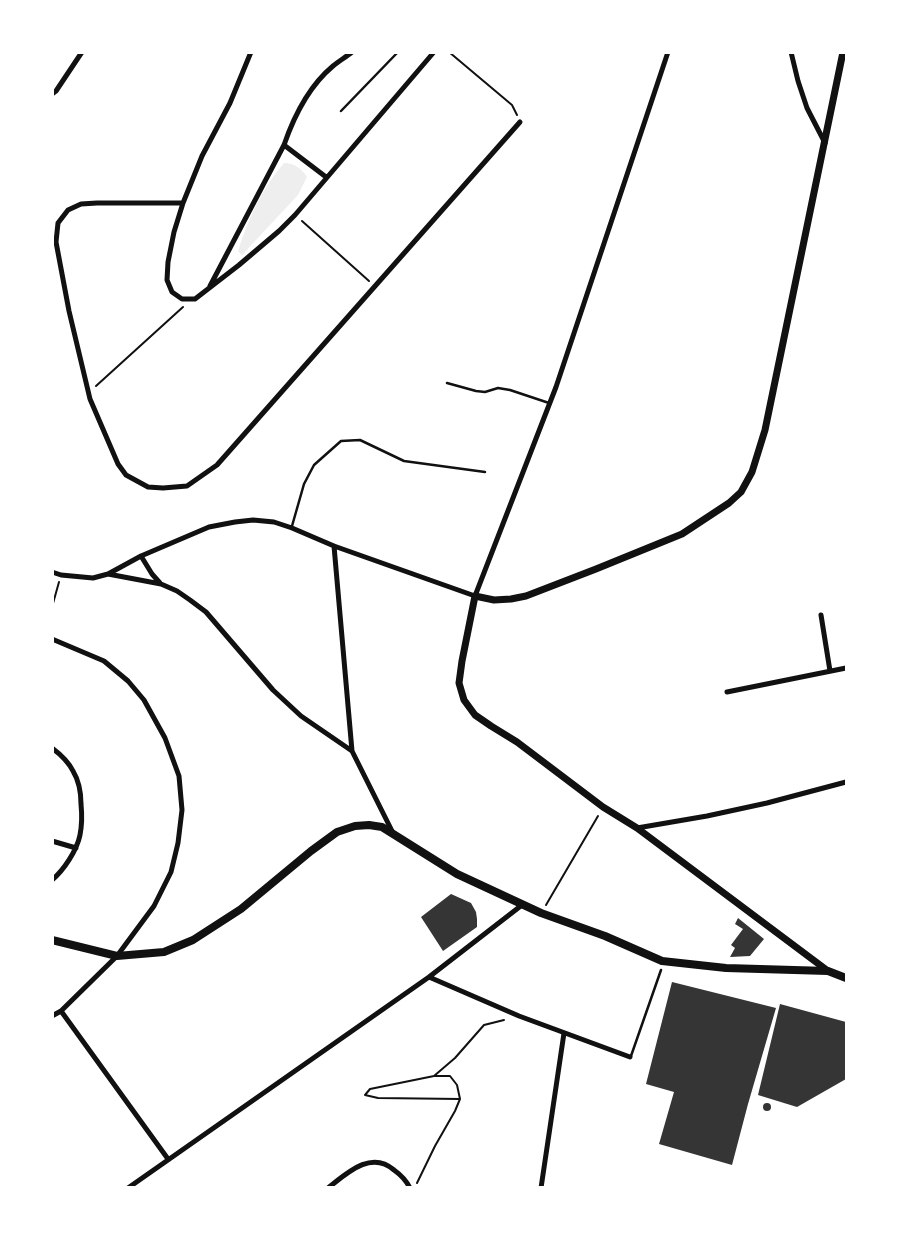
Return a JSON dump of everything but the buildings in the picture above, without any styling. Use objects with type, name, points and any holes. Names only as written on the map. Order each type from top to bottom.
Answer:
[{"type":"main road","points":[[52,940],[117,956],[164,952],[193,940],[241,909],[337,832],[355,826],[369,825],[382,827],[457,874],[522,905],[605,936],[662,961],[726,968],[828,971],[846,978]]},
{"type":"street","points":[[52,94],[56,91],[82,52]]},
{"type":"street","points":[[251,52],[230,103],[202,156],[183,203],[174,232],[168,262],[167,280],[172,292],[182,299],[195,299],[279,232],[434,52]]},
{"type":"street","points":[[208,288],[284,145],[291,125],[306,98],[333,66],[352,52]]},
{"type":"street","points":[[668,52],[550,404],[475,596],[459,683],[464,700],[475,715],[517,742],[603,807],[637,828],[828,971]]},
{"type":"street","points":[[791,52],[807,108],[825,144]]},
{"type":"street","points":[[52,572],[93,578],[108,574],[141,556],[209,527],[254,520],[274,522],[292,528],[334,546],[475,596],[494,600],[511,600],[596,569],[682,534],[729,503],[741,492],[752,472],[766,430],[844,52]]},
{"type":"street","points":[[183,203],[82,204],[68,210],[58,223],[56,242],[69,311],[90,399],[118,464],[126,475],[148,487],[187,486],[217,466],[520,122]]},
{"type":"street","points":[[284,145],[326,177]]},
{"type":"street","points":[[334,546],[352,750],[393,833]]},
{"type":"street","points":[[141,556],[152,574],[161,584]]},
{"type":"street","points":[[108,574],[161,584],[177,591],[206,612],[273,690],[301,716],[352,750]]},
{"type":"street","points":[[821,615],[830,671]]},
{"type":"street","points":[[52,638],[104,661],[128,681],[144,700],[165,738],[179,776],[182,810],[178,843],[171,872],[154,906],[117,956],[61,1011],[52,1016]]},
{"type":"street","points":[[728,692],[846,668]]},
{"type":"street","points":[[52,748],[58,752],[74,771],[80,789],[82,812],[80,835],[76,848],[60,873],[52,880]]},
{"type":"street","points":[[637,828],[767,803],[846,782]]},
{"type":"street","points":[[52,841],[76,848]]},
{"type":"street","points":[[128,1188],[429,977],[522,905]]},
{"type":"street","points":[[429,977],[519,1016],[630,1057]]},
{"type":"street","points":[[61,1011],[168,1159]]},
{"type":"street","points":[[541,1188],[564,1033]]},
{"type":"street","points":[[328,1188],[349,1172],[363,1164],[375,1161],[388,1165],[405,1179],[410,1188]]},
{"type":"lane","points":[[341,111],[398,52]]},
{"type":"lane","points":[[447,383],[476,391],[486,392],[498,388],[510,390],[550,404]]},
{"type":"lane","points":[[292,528],[304,484],[314,465],[341,441],[360,440],[404,461],[485,472]]},
{"type":"lane","points":[[630,1057],[661,970]]},
{"type":"path","points":[[449,52],[512,104],[520,122]]},
{"type":"path","points":[[294,215],[375,286]]},
{"type":"path","points":[[88,393],[193,299]]},
{"type":"path","points":[[52,607],[61,574]]},
{"type":"path","points":[[541,913],[603,807]]},
{"type":"path","points":[[434,1076],[455,1058],[484,1025],[519,1016]]},
{"type":"path","points":[[415,1188],[460,1099],[457,1085],[450,1076],[434,1076],[370,1089],[365,1095],[378,1098],[460,1099]]},
{"type":"shaded area","points":[[284,163],[297,167],[307,177],[298,195],[242,255],[238,251],[251,216],[262,193]]}]
